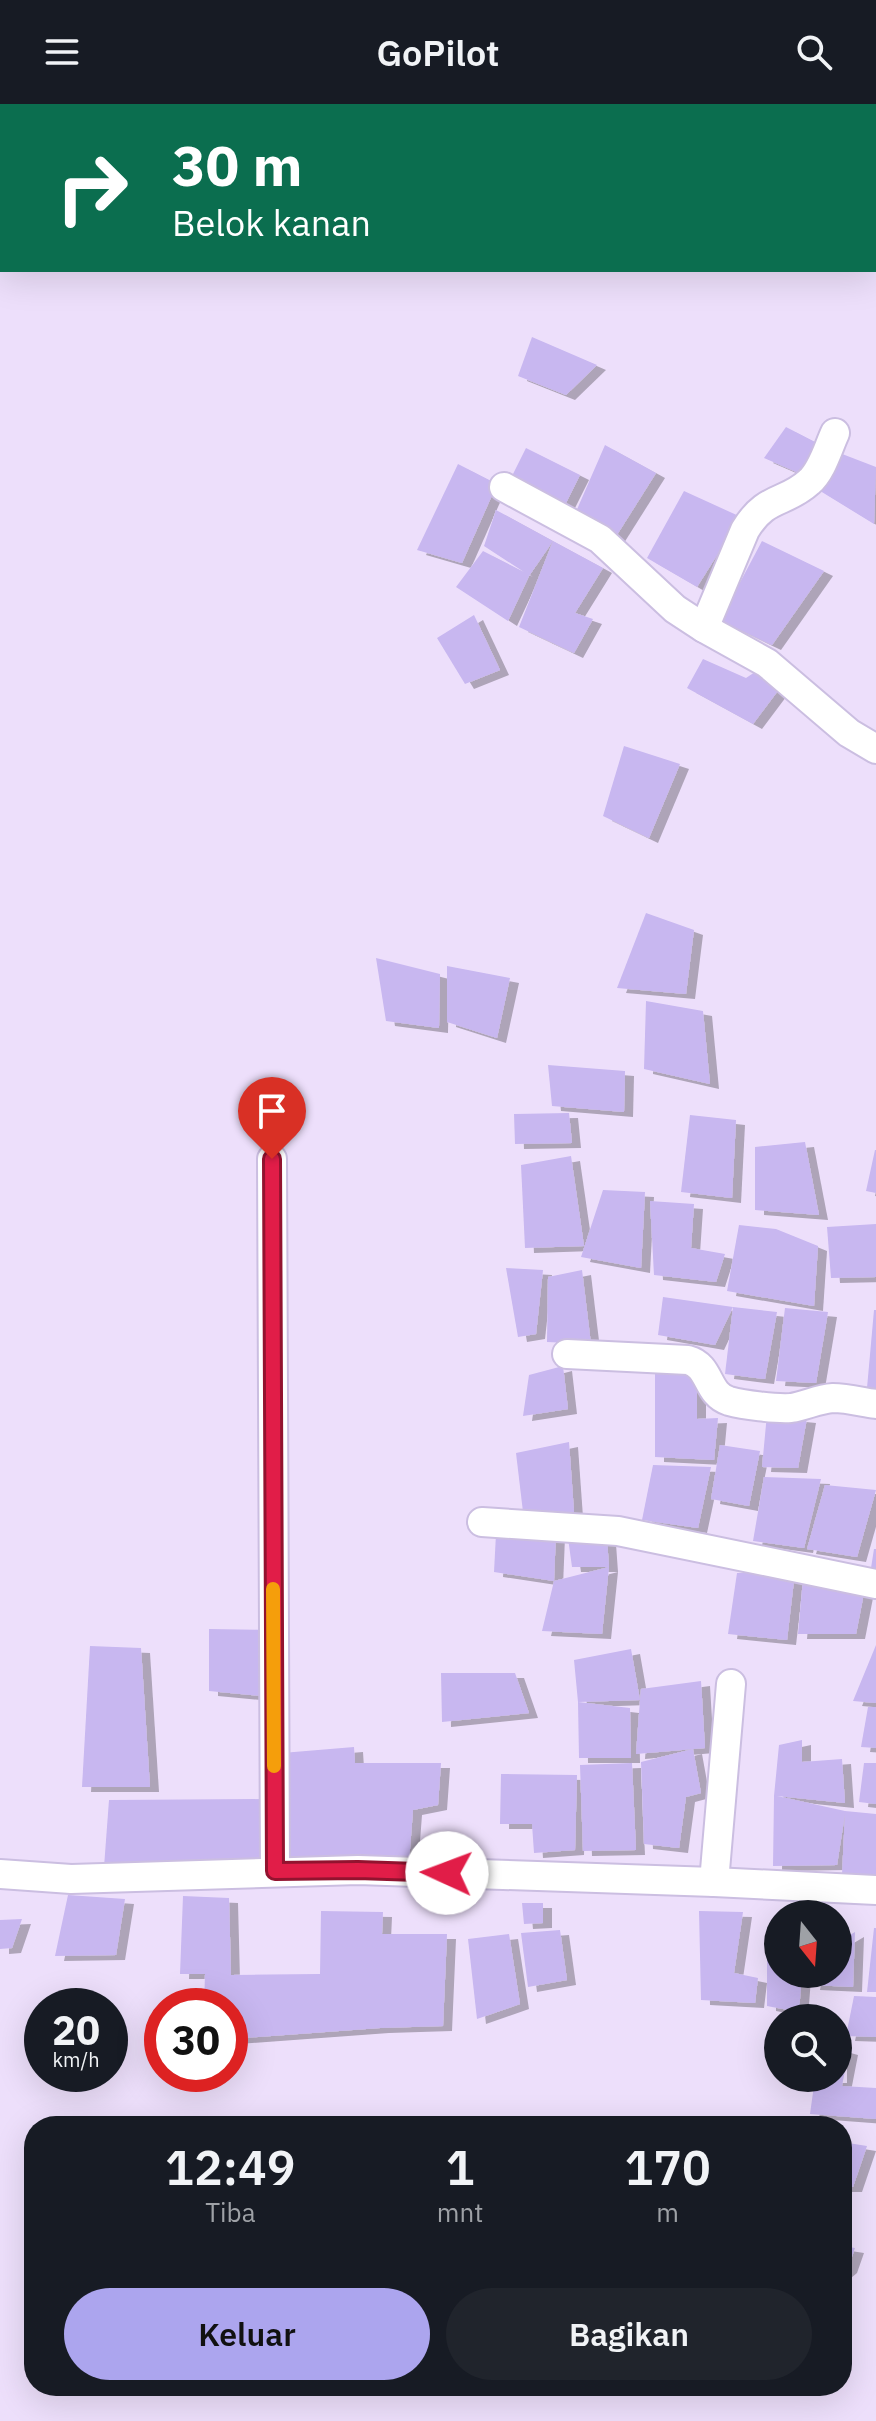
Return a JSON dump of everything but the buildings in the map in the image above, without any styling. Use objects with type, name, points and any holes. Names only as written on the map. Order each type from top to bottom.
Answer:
[{"type":"street","points":[[704,628],[754,515],[766,505],[811,481],[835,433]]},
{"type":"street","points":[[504,487],[600,539],[675,609],[767,663],[849,733],[876,749]]},
{"type":"street","points":[[272,1159],[275,1871]]},
{"type":"street","points":[[567,1354],[698,1362],[717,1396],[730,1401],[781,1408],[836,1398],[876,1404]]},
{"type":"street","points":[[482,1522],[618,1531],[876,1584]]},
{"type":"street","points":[[714,1882],[731,1684]]},
{"type":"street","points":[[0,1874],[71,1879],[358,1870],[876,1890]]},
{"type":"slow traffic","points":[[273,1589],[274,1766]]},
{"type":"route","points":[[272,1159],[275,1871],[447,1873]]}]
